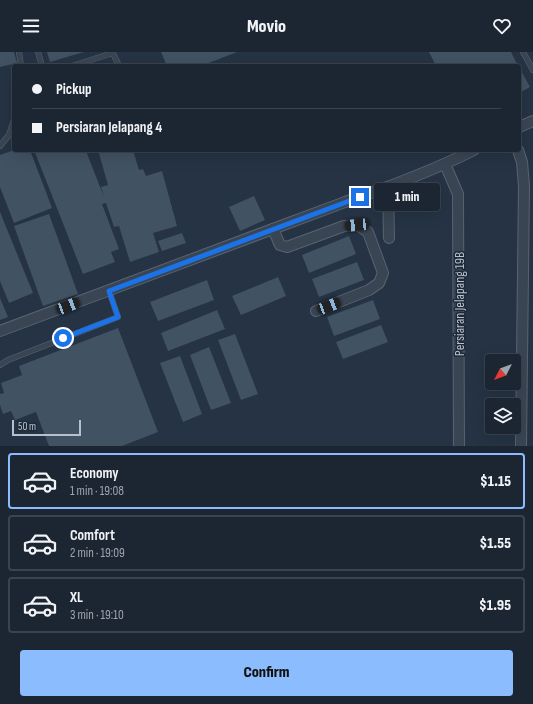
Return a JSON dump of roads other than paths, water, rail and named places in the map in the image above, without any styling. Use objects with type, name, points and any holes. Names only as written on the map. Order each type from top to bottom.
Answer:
[{"type":"street","points":[[521,126],[533,121]]},
{"type":"street","points":[[0,332],[388,187],[445,164],[470,152]]},
{"type":"street","points":[[519,152],[522,162],[524,186],[528,298],[521,446]]},
{"type":"street","name":"Persiaran Jelapang 19B","points":[[445,164],[458,194],[459,446]]},
{"type":"street","points":[[388,187],[389,238]]},
{"type":"street","points":[[273,229],[280,245],[287,247],[344,226],[357,225],[368,232],[383,273],[379,283],[369,290],[316,311]]},
{"type":"lane","points":[[19,52],[21,64]]},
{"type":"lane","points":[[38,52],[41,64]]},
{"type":"lane","points":[[523,52],[533,70]]},
{"type":"lane","points":[[78,64],[112,53],[118,64]]},
{"type":"lane","points":[[0,146],[9,135],[12,126]]},
{"type":"lane","points":[[0,365],[8,360],[118,317],[109,291]]}]
